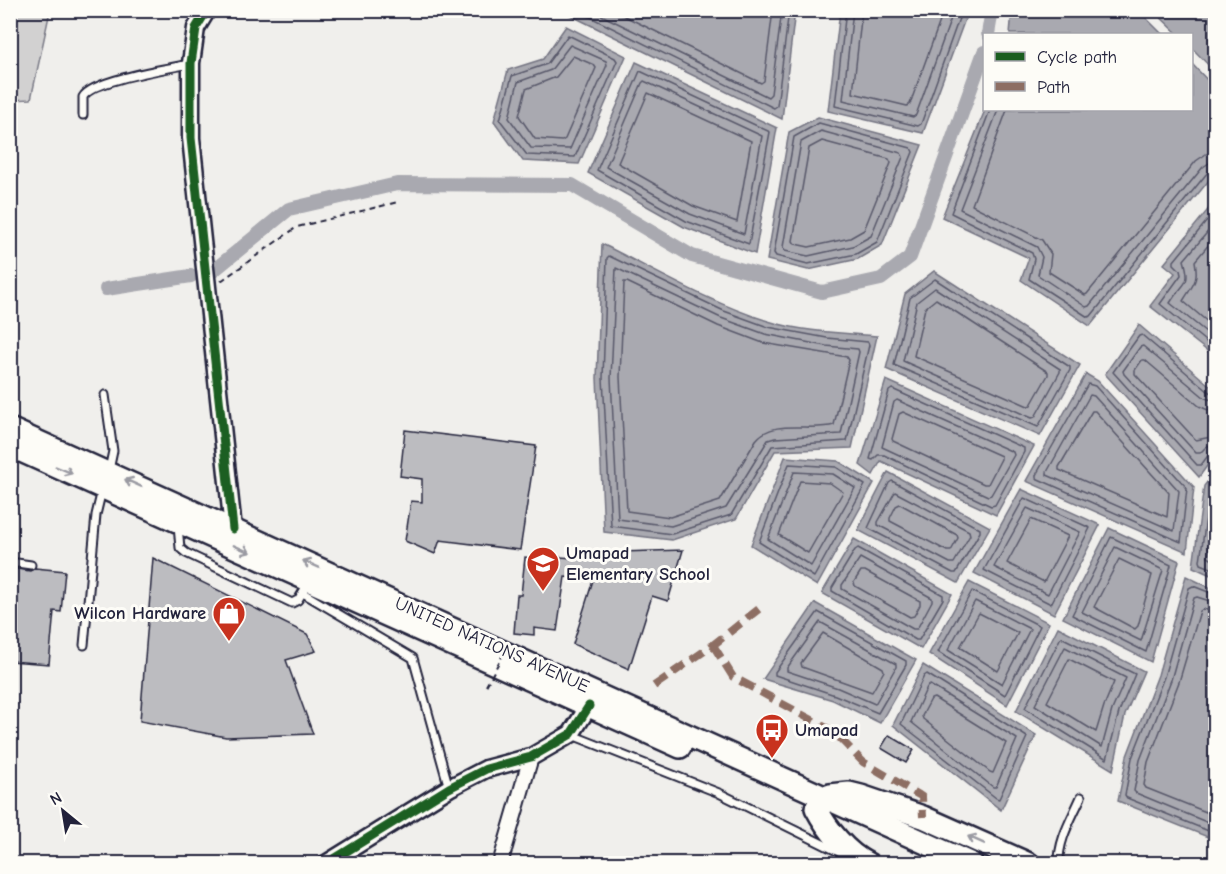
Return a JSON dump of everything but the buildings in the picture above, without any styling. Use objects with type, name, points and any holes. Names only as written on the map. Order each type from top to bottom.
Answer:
[{"type":"main road","name":"UNITED NATIONS AVENUE","points":[[10,429],[177,520],[305,586],[972,864]]},
{"type":"main road","name":"UNITED NATIONS AVENUE","points":[[10,446],[105,479],[233,529],[820,802],[937,864]]},
{"type":"main road","points":[[865,862],[829,830],[820,802],[849,793],[861,796],[923,817],[1029,864]]},
{"type":"street","points":[[207,10],[196,28],[191,63],[194,169],[233,529]]},
{"type":"street","points":[[326,864],[449,788],[486,769],[531,757],[571,734],[589,706]]},
{"type":"street","points":[[500,864],[531,757]]},
{"type":"lane","points":[[83,115],[83,97],[89,90],[137,74],[191,63]]},
{"type":"lane","points":[[84,645],[96,515],[113,451],[105,395]]},
{"type":"lane","points":[[10,562],[31,565]]},
{"type":"lane","points":[[305,586],[413,658],[449,788]]},
{"type":"lane","points":[[571,734],[719,793],[850,858],[865,862]]},
{"type":"lane","points":[[1059,864],[1065,832],[1082,797]]},
{"type":"path","points":[[208,289],[297,226],[398,202]]},
{"type":"path","points":[[486,686],[511,640]]},
{"type":"shaded area","points":[[11,10],[50,11],[31,99],[11,100]]},
{"type":"water","points":[[572,11],[795,11],[782,119],[568,14]]},
{"type":"water","points":[[840,11],[968,11],[923,133],[828,111]]},
{"type":"water","points":[[1012,11],[1139,11],[1161,33],[1010,33]]},
{"type":"water","points":[[1154,11],[1215,11],[1215,72],[1193,49],[1193,33],[1177,33]]},
{"type":"water","points":[[566,26],[626,56],[579,164],[523,161],[494,121],[508,70],[543,59]]},
{"type":"water","points":[[636,62],[777,128],[755,254],[684,227],[588,173]]},
{"type":"water","points":[[1193,65],[1215,88],[1215,173],[1090,326],[1021,280],[1029,258],[942,217],[985,111],[1193,111]]},
{"type":"water","points":[[818,117],[922,145],[882,245],[858,259],[808,270],[767,260],[789,132]]},
{"type":"water","points":[[1215,201],[1215,357],[1150,306],[1175,273],[1164,264]]},
{"type":"water","points":[[602,244],[704,296],[746,314],[781,325],[808,330],[877,336],[852,448],[775,451],[736,519],[672,540],[604,532],[597,378]]},
{"type":"water","points":[[934,271],[1080,365],[1040,436],[886,369],[905,294]]},
{"type":"water","points":[[1139,325],[1215,390],[1215,455],[1199,477],[1105,374]]},
{"type":"water","points":[[1086,374],[1098,381],[1194,487],[1187,552],[1026,481]]},
{"type":"water","points":[[886,380],[1034,446],[996,515],[881,461],[873,475],[860,465]]},
{"type":"water","points":[[785,457],[838,461],[874,483],[817,586],[751,545]]},
{"type":"water","points":[[888,472],[990,527],[958,583],[858,530]]},
{"type":"water","points":[[1215,472],[1215,577],[1193,567],[1204,486]]},
{"type":"water","points":[[1021,489],[1100,525],[1054,614],[974,573]]},
{"type":"water","points":[[1109,528],[1179,561],[1151,662],[1063,618]]},
{"type":"water","points":[[854,539],[952,594],[921,649],[822,593]]},
{"type":"water","points":[[1186,576],[1215,590],[1215,840],[1118,801],[1127,756],[1158,675]]},
{"type":"water","points":[[969,582],[1049,623],[1007,705],[929,654]]},
{"type":"water","points":[[815,603],[916,660],[880,723],[833,700],[763,679]]},
{"type":"water","points":[[1058,627],[1144,671],[1125,715],[1113,770],[1016,711]]},
{"type":"water","points":[[923,665],[1036,735],[1001,810],[893,725]]},
{"type":"waterway","points":[[988,33],[992,10]]},
{"type":"waterway","points":[[213,271],[289,209],[397,184],[572,185],[692,256],[822,292],[881,279],[910,257],[983,55]]},
{"type":"waterway","points":[[106,289],[191,276]]},
{"type":"marked path","points":[[654,686],[713,645],[760,608]]},
{"type":"marked path","points":[[713,645],[733,677],[834,732],[863,762],[922,797],[923,817]]},
{"type":"cycle path","points":[[207,10],[196,28],[191,63],[191,138],[233,529]]},
{"type":"cycle path","points":[[326,864],[449,788],[486,769],[531,757],[571,734],[589,706]]},
{"type":"place","name":"Umapad Elementary School","points":[[543,592]]},
{"type":"place","name":"Wilcon Hardware","points":[[229,642]]},
{"type":"place","name":"Umapad","points":[[772,759]]}]
